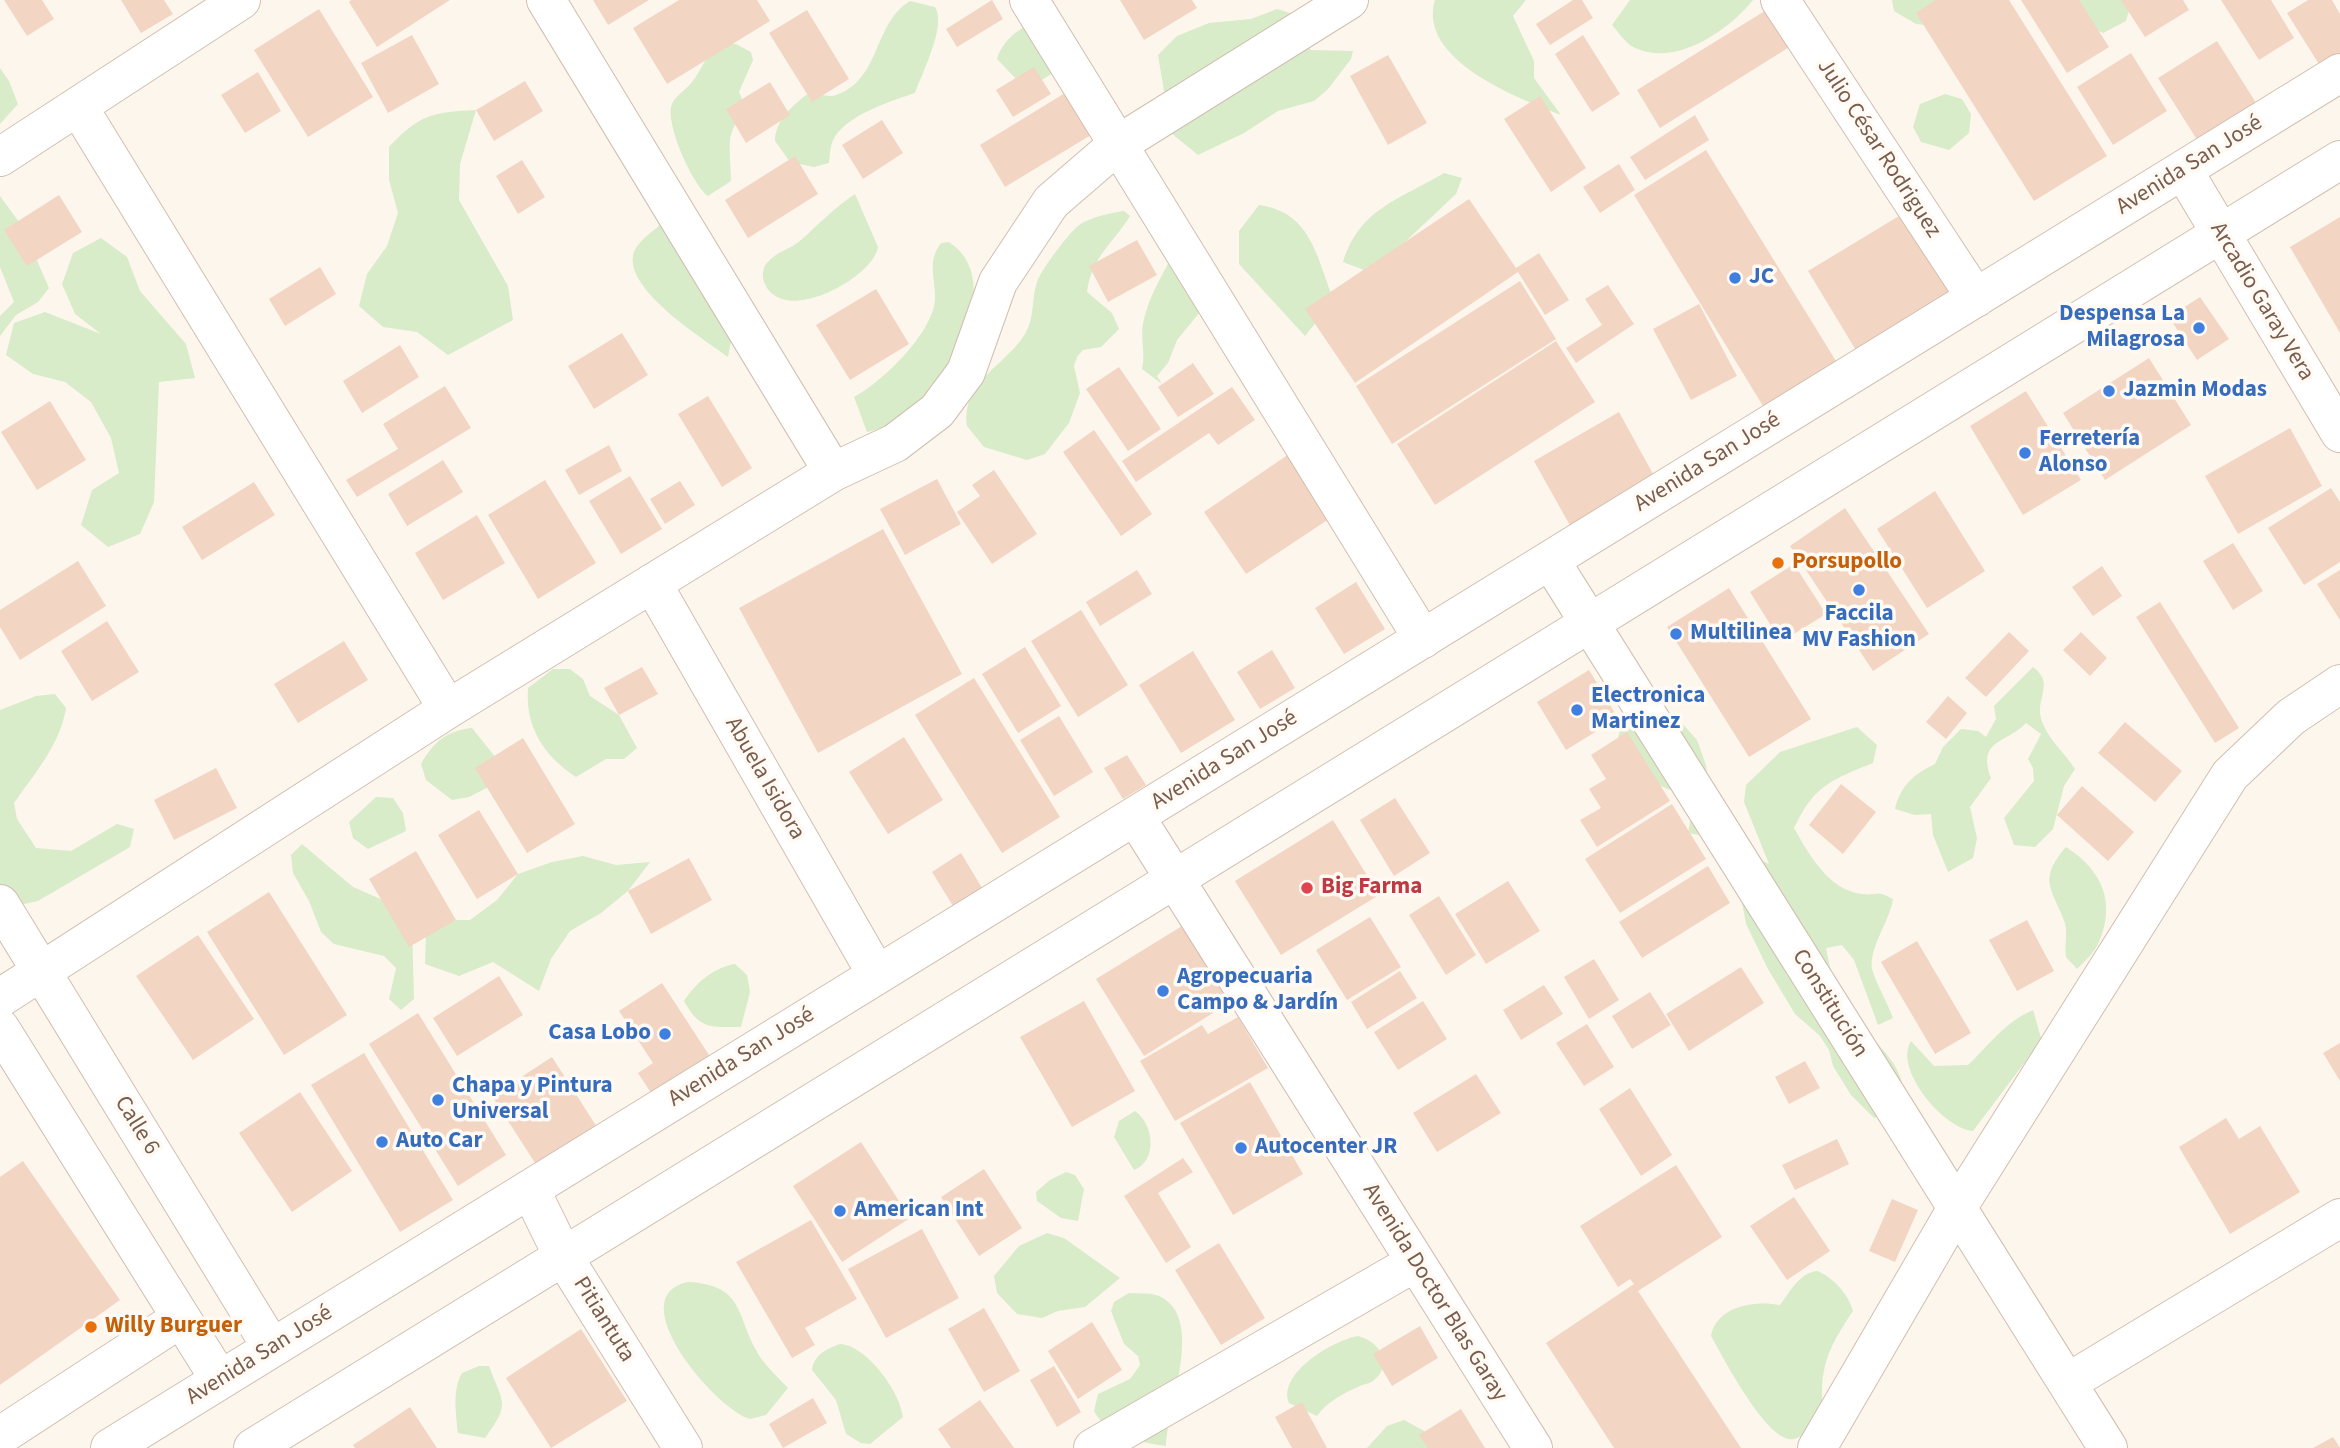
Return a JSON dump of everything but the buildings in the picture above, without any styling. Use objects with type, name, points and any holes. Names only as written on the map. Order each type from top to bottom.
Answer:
[{"type":"street","points":[[0,157],[241,0]]},
{"type":"street","points":[[546,0],[833,472]]},
{"type":"street","points":[[1029,0],[1423,639]]},
{"type":"street","points":[[220,1380],[1,1023],[42,972],[448,709],[833,472],[895,443],[937,411],[967,372],[998,282],[1051,202],[1117,145],[1349,0]]},
{"type":"street","name":"Julio César Rodriguez","points":[[1780,0],[1976,298]]},
{"type":"street","name":"Avenida San José","points":[[110,1448],[2340,73]]},
{"type":"street","points":[[79,108],[448,709]]},
{"type":"street","points":[[253,1448],[2340,160]]},
{"type":"street","name":"Arcadio Garay Vera","points":[[2183,170],[2340,433]]},
{"type":"street","name":"Constitución","points":[[1550,560],[2108,1448]]},
{"type":"street","name":"Abuela Isidora","points":[[652,583],[877,975]]},
{"type":"street","points":[[1817,1448],[1957,1208],[2230,775],[2291,717],[2340,684]]},
{"type":"street","name":"Avenida Doctor Blas Garay","points":[[1135,816],[1414,1263],[1533,1448]]},
{"type":"street","name":"Calle 6","points":[[0,904],[272,1348]]},
{"type":"street","name":"Pitiantuta","points":[[530,1189],[564,1256],[683,1448]]},
{"type":"street","points":[[2067,1383],[2340,1218]]},
{"type":"street","points":[[1093,1448],[1414,1263]]},
{"type":"street","points":[[0,1436],[181,1318]]},
{"type":"green space","points":[[1435,0],[1526,0],[1513,16],[1534,61],[1534,78],[1561,115],[1497,87],[1456,58],[1441,41],[1433,21]]},
{"type":"green space","points":[[1630,0],[1753,0],[1730,23],[1700,43],[1667,53],[1651,53],[1635,48],[1625,41],[1612,25]]},
{"type":"green space","points":[[1892,0],[1965,0],[1934,26],[1916,24],[1894,11]]},
{"type":"green space","points":[[2066,0],[2132,0],[2126,21],[2103,33],[2088,26]]},
{"type":"green space","points":[[910,1],[935,7],[938,15],[936,37],[915,93],[872,109],[843,127],[833,141],[829,163],[814,167],[790,162],[775,141],[778,126],[786,113],[809,93],[833,96],[851,88],[869,64],[889,23]]},
{"type":"green space","points":[[1277,9],[1293,14],[1305,44],[1311,50],[1353,51],[1351,59],[1328,89],[1314,101],[1278,111],[1244,133],[1198,155],[1171,133],[1158,55],[1177,36],[1209,23],[1251,19]]},
{"type":"green space","points":[[1030,25],[1059,69],[1034,85],[1017,80],[997,59],[1010,38]]},
{"type":"green space","points":[[719,42],[736,44],[751,52],[753,60],[739,92],[742,111],[731,134],[731,181],[708,196],[695,180],[682,154],[673,128],[671,107],[674,100],[696,77]]},
{"type":"green space","points":[[0,68],[9,81],[18,104],[0,124]]},
{"type":"green space","points":[[1945,94],[1962,99],[1971,114],[1969,133],[1949,150],[1921,142],[1913,127],[1920,104]]},
{"type":"green space","points":[[476,110],[460,164],[459,200],[508,286],[513,320],[448,355],[417,332],[383,327],[359,306],[367,274],[387,246],[398,213],[389,180],[389,147],[409,128],[427,117]]},
{"type":"green space","points":[[1444,173],[1462,178],[1456,194],[1372,273],[1343,262],[1350,244],[1371,217],[1383,207]]},
{"type":"green space","points":[[855,194],[878,247],[873,259],[845,283],[827,293],[790,301],[775,296],[764,282],[763,271],[766,264],[774,256],[797,243]]},
{"type":"green space","points":[[0,196],[22,226],[49,288],[38,302],[16,315],[0,336],[0,316],[14,302],[0,267]]},
{"type":"green space","points":[[1259,205],[1276,209],[1300,225],[1315,249],[1331,293],[1325,311],[1305,336],[1239,264],[1239,231]]},
{"type":"green space","points":[[1124,211],[1130,216],[1098,260],[1087,292],[1112,313],[1119,329],[1101,347],[1083,350],[1077,357],[1074,366],[1080,393],[1069,423],[1045,454],[1027,460],[984,447],[967,426],[971,397],[987,375],[1025,334],[1037,282],[1044,269],[1078,226],[1094,218]]},
{"type":"green space","points":[[660,225],[688,255],[705,300],[732,336],[728,357],[667,311],[640,281],[633,266],[634,252],[642,240]]},
{"type":"green space","points":[[101,238],[127,257],[140,291],[186,344],[195,378],[159,382],[154,502],[140,534],[108,547],[81,525],[92,490],[119,473],[111,438],[91,402],[65,382],[33,374],[6,355],[14,323],[45,312],[101,334],[75,314],[62,284],[73,253]]},
{"type":"green space","points":[[949,242],[968,262],[974,289],[970,319],[957,350],[939,379],[916,404],[891,423],[867,432],[854,397],[891,369],[925,327],[935,300],[934,257],[941,243]]},
{"type":"green space","points":[[1171,258],[1200,312],[1177,340],[1168,363],[1157,376],[1162,384],[1142,369],[1142,330],[1151,299]]},
{"type":"green space","points":[[2033,667],[2044,683],[2040,706],[2042,721],[2049,735],[2075,769],[2064,786],[2053,829],[2035,847],[2014,845],[2004,818],[2034,781],[2033,768],[2028,759],[2041,734],[2026,723],[1991,749],[1988,765],[1991,778],[1970,807],[1977,838],[1973,858],[1948,872],[1933,835],[1931,814],[1915,815],[1895,809],[1897,801],[1909,782],[1935,764],[1943,747],[1961,729],[1978,731],[1986,737],[1996,719],[1994,706]]},
{"type":"green space","points":[[553,669],[570,669],[583,679],[590,696],[619,715],[637,748],[624,759],[606,759],[576,777],[555,760],[533,728],[528,702],[528,688]]},
{"type":"green space","points":[[55,694],[66,708],[63,721],[46,758],[14,803],[17,819],[36,848],[71,851],[117,824],[134,829],[130,847],[38,901],[10,907],[0,902],[0,710],[36,696]]},
{"type":"green space","points":[[1623,708],[1680,721],[1697,740],[1706,765],[1711,800],[1733,841],[1688,833],[1691,817],[1681,794],[1658,785],[1617,741],[1624,716]]},
{"type":"green space","points":[[1857,727],[1877,745],[1873,763],[1826,785],[1809,802],[1794,828],[1821,869],[1839,886],[1862,894],[1879,894],[1893,899],[1875,946],[1872,964],[1875,978],[1893,1018],[1878,1025],[1854,960],[1842,945],[1826,948],[1840,999],[1850,1014],[1886,1053],[1902,1081],[1901,1095],[1893,1107],[1874,1118],[1851,1095],[1833,1066],[1829,1050],[1820,1036],[1795,1014],[1768,969],[1746,924],[1740,892],[1755,857],[1769,864],[1744,802],[1746,785],[1780,752]]},
{"type":"green space","points":[[472,728],[501,764],[500,781],[469,797],[452,800],[426,780],[421,764],[442,738],[456,731]]},
{"type":"green space","points":[[376,797],[393,798],[403,813],[406,831],[368,849],[353,838],[349,822]]},
{"type":"green space","points":[[302,844],[353,887],[385,901],[412,925],[414,999],[401,1010],[389,999],[396,968],[384,956],[334,944],[321,932],[309,901],[293,873],[291,855]]},
{"type":"green space","points":[[2066,847],[2089,866],[2103,889],[2106,901],[2104,929],[2098,944],[2077,969],[2066,957],[2065,923],[2050,886],[2052,869]]},
{"type":"green space","points":[[583,856],[616,865],[650,862],[628,891],[601,913],[570,931],[551,959],[539,991],[493,962],[459,976],[425,964],[426,932],[456,920],[470,920],[497,900],[518,874],[552,862]]},
{"type":"green space","points":[[735,964],[747,975],[750,992],[741,1027],[714,1026],[701,1022],[684,1001],[706,977]]},
{"type":"green space","points":[[2033,1010],[2041,1038],[1973,1131],[1961,1128],[1949,1120],[1924,1096],[1909,1067],[1907,1053],[1911,1041],[1934,1066],[1968,1065],[2006,1027]]},
{"type":"green space","points":[[1135,1111],[1146,1124],[1151,1142],[1147,1159],[1134,1170],[1114,1137],[1119,1121]]},
{"type":"green space","points":[[1066,1172],[1075,1175],[1084,1189],[1078,1221],[1061,1218],[1037,1201],[1036,1192],[1050,1180]]},
{"type":"green space","points":[[1047,1233],[1064,1238],[1120,1278],[1085,1307],[1058,1311],[1042,1318],[1017,1314],[997,1293],[994,1276],[1019,1246]]},
{"type":"green space","points":[[1817,1271],[1840,1287],[1853,1311],[1827,1360],[1822,1384],[1823,1415],[1794,1439],[1783,1437],[1759,1415],[1711,1336],[1714,1326],[1728,1312],[1748,1305],[1780,1305],[1800,1279]]},
{"type":"green space","points":[[688,1282],[706,1284],[728,1295],[735,1303],[759,1355],[788,1388],[766,1415],[750,1419],[735,1411],[716,1396],[680,1352],[668,1329],[664,1308],[669,1292]]},
{"type":"green space","points":[[1129,1293],[1158,1295],[1174,1308],[1180,1324],[1180,1366],[1166,1446],[1125,1437],[1107,1427],[1094,1411],[1098,1394],[1130,1379],[1140,1365],[1138,1356],[1124,1344],[1111,1311],[1114,1302]]},
{"type":"green space","points":[[1358,1336],[1372,1343],[1382,1354],[1383,1367],[1373,1381],[1341,1395],[1317,1416],[1289,1403],[1291,1380],[1299,1370],[1322,1351]]},
{"type":"green space","points":[[840,1344],[850,1346],[871,1361],[889,1383],[900,1406],[903,1417],[870,1444],[861,1443],[846,1434],[836,1400],[812,1370],[815,1360],[822,1353]]},
{"type":"green space","points":[[479,1366],[489,1366],[502,1403],[499,1417],[485,1438],[458,1433],[456,1418],[456,1394],[462,1373]]},
{"type":"green space","points":[[1404,1420],[1426,1432],[1436,1448],[1367,1448],[1387,1426]]},
{"type":"place","name":"JC","points":[[1735,278]]},
{"type":"place","name":"Despensa La Milagrosa","points":[[2199,328]]},
{"type":"place","name":"Jazmin Modas","points":[[2109,391]]},
{"type":"place","name":"Ferretería Alonso","points":[[2025,453]]},
{"type":"place","name":"Porsupollo","points":[[1778,563]]},
{"type":"place","name":"Faccila MV Fashion","points":[[1859,590]]},
{"type":"place","name":"Multilinea","points":[[1676,634]]},
{"type":"place","name":"Electronica Martinez","points":[[1577,710]]},
{"type":"place","name":"Big Farma","points":[[1307,888]]},
{"type":"place","name":"Agropecuaria Campo & Jardín","points":[[1163,991]]},
{"type":"place","name":"Casa Lobo","points":[[665,1034]]},
{"type":"place","name":"Chapa y Pintura Universal","points":[[438,1100]]},
{"type":"place","name":"Auto Car","points":[[382,1142]]},
{"type":"place","name":"Autocenter JR","points":[[1241,1148]]},
{"type":"place","name":"American Int","points":[[840,1211]]},
{"type":"place","name":"Willy Burguer","points":[[91,1327]]}]
